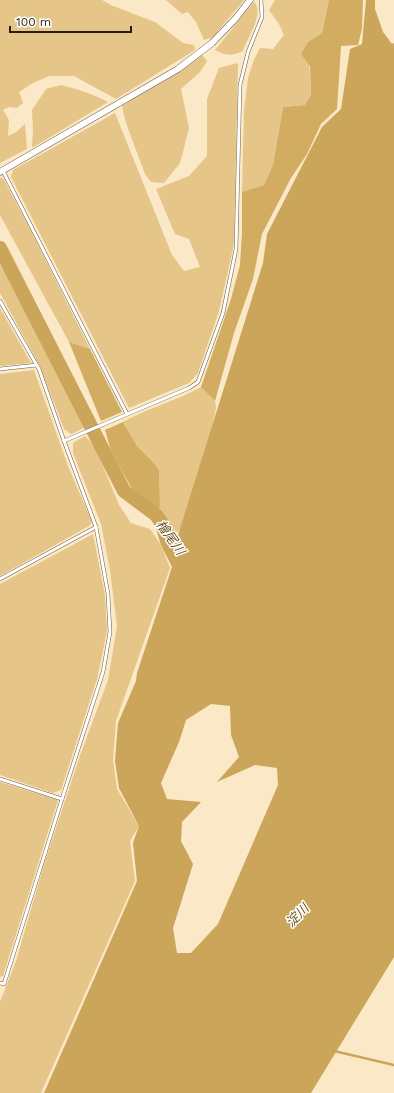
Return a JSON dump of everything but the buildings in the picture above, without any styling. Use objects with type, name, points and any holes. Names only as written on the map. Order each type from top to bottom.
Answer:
[{"type":"street","points":[[1,171],[178,69],[212,43],[236,18],[250,0]]},
{"type":"lane","points":[[64,441],[189,388],[198,382],[223,313],[236,248],[240,85],[248,52],[262,17],[261,0]]},
{"type":"lane","points":[[1,171],[127,414]]},
{"type":"lane","points":[[0,300],[37,365],[96,527],[108,594],[110,632],[104,672],[62,799],[4,984],[0,983]]},
{"type":"lane","points":[[0,370],[37,365]]},
{"type":"lane","points":[[0,579],[96,527]]},
{"type":"lane","points":[[0,779],[62,799]]},
{"type":"shaded area","points":[[0,0],[102,0],[113,6],[155,22],[183,43],[194,45],[195,50],[116,99],[74,76],[49,76],[33,83],[19,92],[23,103],[17,108],[9,107],[3,110],[9,120],[8,136],[16,132],[25,124],[27,149],[0,163]]},
{"type":"shaded area","points":[[166,0],[244,0],[213,37],[204,40],[196,22],[188,12],[182,14]]},
{"type":"shaded area","points":[[275,0],[329,0],[322,33],[308,42],[311,95],[305,105],[283,107],[273,165],[264,185],[242,192],[244,110],[248,78],[260,48],[273,49],[284,35],[279,24],[269,10]]},
{"type":"shaded area","points":[[329,0],[363,0],[362,29],[358,45],[341,46],[337,109],[321,124],[307,154],[291,178],[262,234],[253,279],[234,333],[215,401],[201,387],[231,299],[240,265],[242,192],[264,185],[273,165],[283,107],[305,105],[311,95],[310,66],[301,54],[308,42],[322,33]]},
{"type":"shaded area","points":[[254,2],[257,7],[257,18],[243,51],[229,55],[215,50]]},
{"type":"shaded area","points":[[202,55],[207,61],[200,72],[181,89],[189,128],[180,163],[164,183],[151,182],[145,174],[126,123],[122,106]]},
{"type":"shaded area","points":[[238,63],[234,244],[219,311],[198,373],[189,383],[129,408],[11,177],[13,170],[115,113],[172,255],[184,271],[200,267],[189,239],[175,234],[156,189],[189,176],[207,156],[207,99],[219,68]]},
{"type":"shaded area","points":[[61,85],[85,92],[108,102],[32,148],[32,110],[46,89]]},
{"type":"shaded area","points":[[0,178],[3,178],[30,229],[90,349],[69,342],[0,215]]},
{"type":"shaded area","points":[[0,265],[11,281],[86,427],[71,434],[64,429],[40,366],[0,293]]},
{"type":"shaded area","points":[[0,308],[31,363],[0,366]]},
{"type":"shaded area","points":[[69,342],[90,349],[122,412],[101,421]]},
{"type":"shaded area","points":[[34,370],[68,466],[92,522],[89,526],[0,576],[0,374]]},
{"type":"shaded area","points":[[201,387],[215,401],[216,408],[212,428],[182,526],[177,533],[157,511],[160,506],[159,470],[137,446],[123,422]]},
{"type":"shaded area","points":[[123,422],[137,446],[159,470],[160,506],[157,511],[133,491],[111,451],[105,430]]},
{"type":"shaded area","points":[[85,436],[95,447],[119,505],[131,523],[150,529],[161,545],[170,568],[116,721],[113,760],[117,789],[139,826],[130,841],[135,881],[41,1093],[0,1093],[0,1002],[16,961],[45,861],[81,753],[108,680],[117,626],[110,570],[101,524],[73,453],[73,443]]},
{"type":"shaded area","points":[[93,534],[105,595],[107,631],[97,679],[61,790],[53,793],[0,775],[0,584]]},
{"type":"shaded area","points":[[0,782],[58,800],[3,976],[0,977]]},
{"type":"water","name":"淀川","points":[[366,0],[375,0],[375,9],[383,32],[392,44],[394,43],[394,957],[311,1093],[44,1093],[137,881],[133,843],[139,826],[119,788],[115,761],[118,723],[136,681],[137,673],[172,567],[161,545],[151,512],[152,507],[178,535],[263,263],[267,234],[322,127],[341,109],[350,49],[362,44]],"holes":[[[211,704],[230,706],[231,735],[239,757],[217,782],[255,765],[277,768],[278,785],[218,924],[191,953],[177,953],[173,928],[193,864],[181,841],[182,822],[201,802],[167,799],[161,783],[179,742],[186,720]]]},
{"type":"waterway","name":"檜尾川","points":[[0,248],[124,491],[156,515],[163,525]]},
{"type":"waterway","points":[[334,1051],[394,1065]]}]
